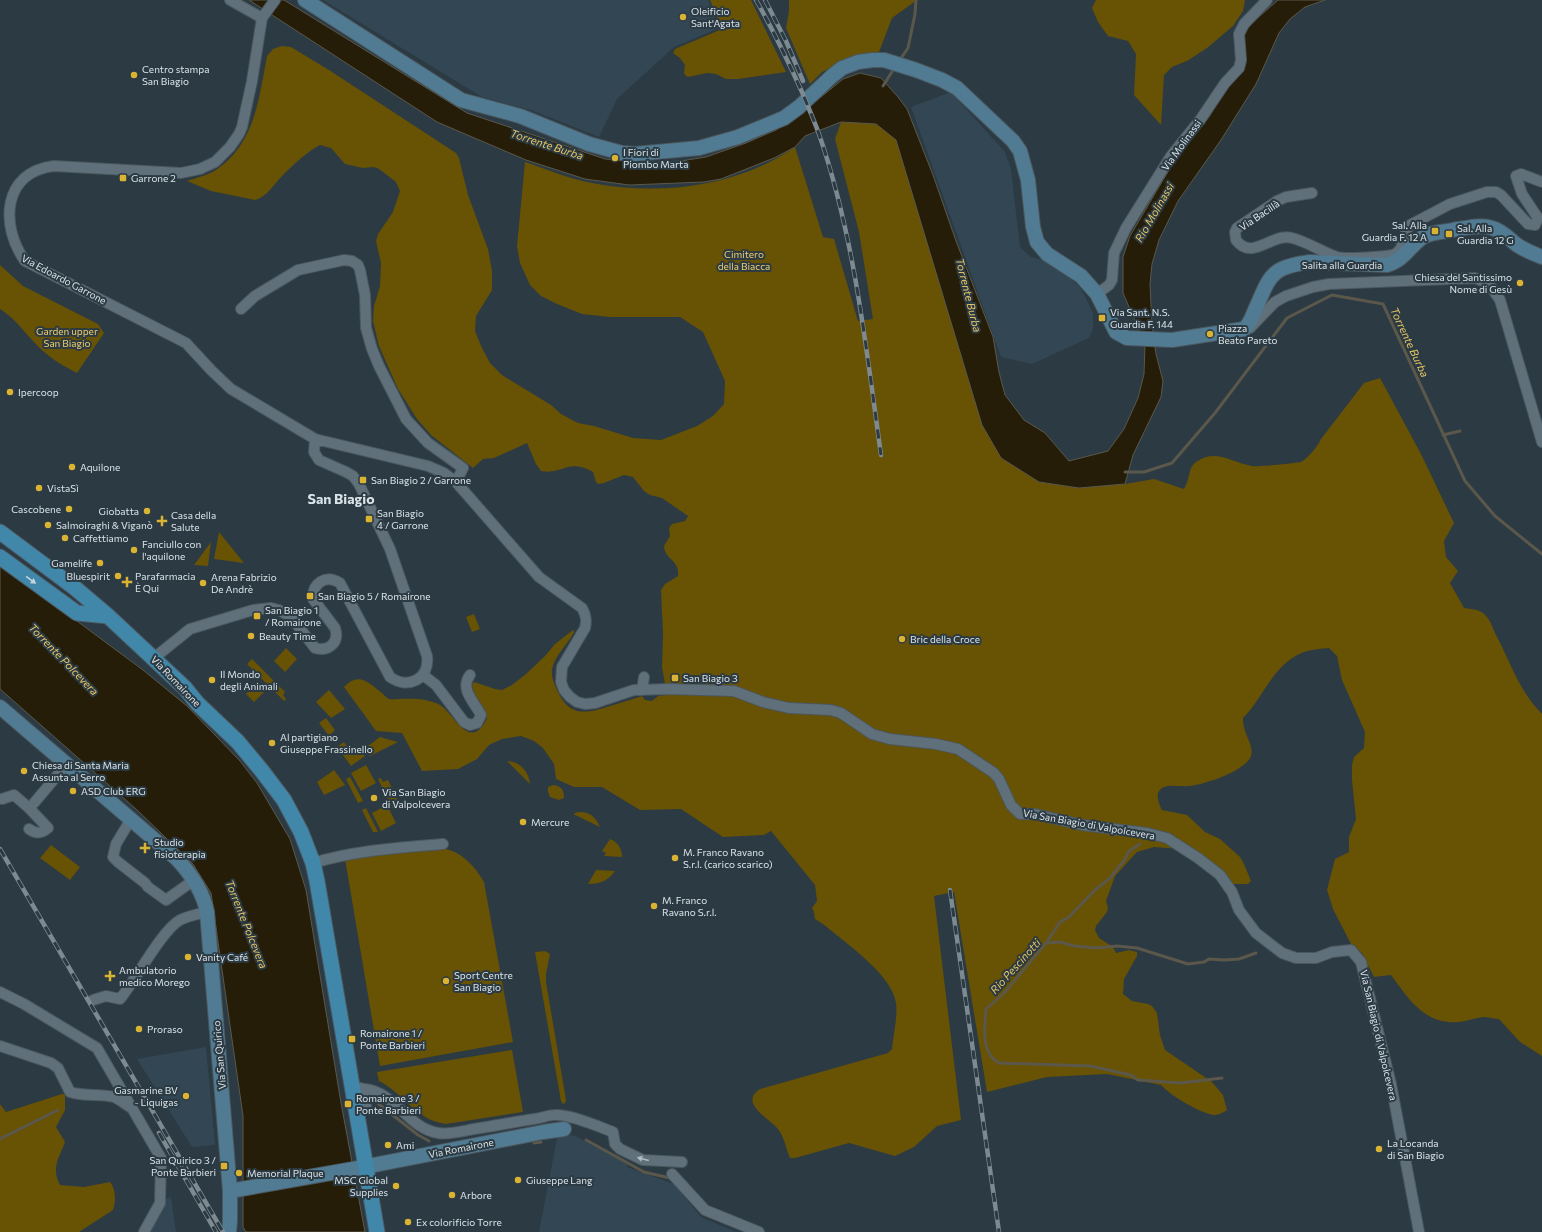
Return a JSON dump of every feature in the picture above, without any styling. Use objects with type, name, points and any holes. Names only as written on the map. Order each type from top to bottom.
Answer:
[{"type":"main road","points":[[306,0],[461,100],[520,116],[598,147],[635,154],[699,148],[745,134],[784,118],[799,107],[842,68],[858,62],[884,60],[923,72],[957,88],[1013,141],[1020,152],[1028,180],[1033,227],[1037,242],[1047,254],[1081,276],[1097,294],[1116,332],[1127,338],[1136,340],[1172,340],[1244,329]]},
{"type":"main road","name":"Salita alla Guardia","points":[[1244,329],[1248,326],[1252,318],[1267,283],[1275,273],[1300,263],[1338,260],[1388,265],[1401,258],[1424,237],[1482,226],[1492,227],[1504,233],[1516,245],[1542,257]]},
{"type":"main road","name":"Via Romairone","points":[[0,532],[75,588],[154,658],[238,742],[284,800],[301,832],[313,863],[357,1088],[359,1167],[564,1129]]},
{"type":"main road","points":[[0,557],[77,613],[108,616]]},
{"type":"main road","name":"Via San Quirico","points":[[0,707],[177,858],[195,881],[204,899],[207,912],[236,1190],[229,1232]]},
{"type":"main road","points":[[236,1190],[359,1167],[377,1232]]},
{"type":"street","points":[[230,0],[264,16],[275,0]]},
{"type":"street","name":"Via Molinassi","points":[[1097,294],[1109,285],[1112,280],[1114,253],[1126,228],[1171,156],[1200,120],[1225,83],[1239,68],[1241,60],[1239,34],[1244,24],[1267,0]]},
{"type":"street","name":"Via Edoardo Garrone","points":[[264,16],[242,127],[235,141],[220,157],[200,169],[181,173],[54,166],[39,169],[24,177],[10,193],[5,206],[4,225],[10,245],[24,261],[186,343],[211,370],[231,388],[315,439]]},
{"type":"street","points":[[1338,260],[1384,257],[1394,254],[1402,247],[1407,228],[1410,225],[1450,204],[1491,191],[1500,195],[1528,224],[1535,225],[1538,218],[1522,194],[1516,181],[1516,176],[1521,174],[1542,182]]},
{"type":"street","name":"Via Bacillà","points":[[1312,193],[1286,197],[1277,201],[1237,228],[1235,232],[1236,240],[1243,247],[1253,249],[1259,248],[1275,239],[1288,237],[1338,260]]},
{"type":"street","points":[[242,309],[255,296],[298,270],[344,260],[352,261],[358,265],[365,295],[366,328],[379,366],[406,419],[428,443],[462,468],[456,482]]},
{"type":"street","points":[[1244,329],[1253,327],[1275,302],[1286,296],[1313,287],[1329,284],[1466,277],[1481,279],[1489,284],[1500,300],[1542,442]]},
{"type":"street","points":[[154,658],[190,629],[253,610],[270,608],[279,610],[292,618],[314,648],[320,650],[329,648],[335,640],[336,632],[313,599],[312,593],[318,583],[325,579],[330,579],[340,583],[390,677],[396,681],[407,683],[418,679],[423,675],[427,665],[427,656],[390,549],[357,481],[346,472],[319,460],[314,452],[315,439]]},
{"type":"street","name":"Via San Biagio di Valpolcevera","points":[[315,439],[428,466],[444,473],[456,482],[539,577],[582,608],[586,615],[587,621],[585,628],[562,668],[560,675],[564,690],[577,702],[585,704],[595,703],[634,690],[669,689],[734,691],[762,702],[789,708],[831,710],[841,713],[872,734],[890,739],[936,744],[958,749],[994,773],[999,779],[1011,805],[1020,814],[1035,814],[1082,824],[1147,833],[1167,838],[1198,858],[1220,875],[1232,892],[1240,910],[1256,932],[1282,952],[1296,958],[1316,958],[1332,952],[1351,950],[1361,962],[1391,1084],[1419,1232]]},
{"type":"street","points":[[423,675],[436,685],[464,722],[470,725],[477,723],[481,715],[468,693],[466,683],[470,675]]},
{"type":"street","points":[[642,690],[644,677]]},
{"type":"street","points":[[31,806],[61,771]]},
{"type":"street","points":[[2,799],[14,795],[31,806],[48,828],[44,832],[38,834],[29,829]]},
{"type":"street","points":[[131,819],[114,849],[114,857],[118,862],[166,900],[195,881]]},
{"type":"street","points":[[313,863],[341,855],[387,848],[443,844]]},
{"type":"street","points":[[93,1000],[106,996],[120,999],[162,939],[172,928],[180,920],[207,912]]},
{"type":"street","points":[[0,992],[24,1004],[97,1048],[161,1158],[160,1203],[144,1232]]},
{"type":"street","points":[[0,1046],[51,1063],[58,1068],[70,1092],[78,1095],[101,1095],[115,1098],[132,1108]]},
{"type":"street","points":[[357,1088],[366,1106]]},
{"type":"street","name":"Via Romairone","points":[[357,1088],[370,1088],[379,1092],[427,1130],[441,1133],[458,1132],[558,1115],[613,1132],[615,1144],[620,1149],[643,1160],[682,1162]]},
{"type":"street","points":[[672,1174],[705,1210],[759,1232]]},
{"type":"shaded area","points":[[323,0],[708,0],[719,28],[674,47],[617,99],[599,137],[531,110],[482,97]]},
{"type":"shaded area","points":[[951,92],[1005,152],[1011,169],[1020,247],[1031,257],[1043,260],[1063,272],[1080,287],[1093,313],[1093,329],[1089,338],[1032,364],[1001,357],[911,107]]},
{"type":"shaded area","name":"Gasmarine BV - Liquigas","points":[[206,1047],[215,1145],[192,1147],[137,1059]]},
{"type":"shaded area","points":[[558,1133],[575,1136],[628,1164],[627,1167],[674,1184],[701,1217],[736,1232],[539,1232]]},
{"type":"shaded area","points":[[171,1197],[176,1232],[150,1232],[164,1200]]},
{"type":"green space","points":[[710,0],[751,0],[786,72],[738,79],[726,79],[716,74],[707,73],[688,77],[686,76],[684,73],[685,65],[680,58],[673,53],[675,49],[722,29]]},
{"type":"green space","points":[[789,0],[917,0],[892,18],[879,52],[853,57],[822,72],[810,84],[786,28]]},
{"type":"green space","points":[[1096,0],[1245,0],[1243,11],[1233,26],[1207,48],[1187,61],[1172,67],[1164,75],[1161,125],[1134,95],[1136,54],[1128,41],[1108,36],[1098,22],[1092,8]]},
{"type":"green space","name":"Cimitero della Biacca","points":[[282,46],[291,47],[329,70],[456,153],[459,158],[468,195],[488,249],[492,271],[492,290],[476,316],[475,331],[482,348],[490,363],[502,375],[551,405],[561,414],[578,423],[594,426],[633,438],[661,440],[697,426],[713,416],[724,404],[725,381],[703,332],[680,317],[610,317],[582,314],[541,296],[530,285],[520,263],[517,246],[525,162],[592,183],[618,187],[671,188],[698,185],[749,171],[772,161],[795,147],[823,237],[834,239],[858,321],[873,319],[859,232],[835,139],[841,122],[876,124],[896,139],[982,425],[1039,482],[1079,488],[1125,484],[1154,479],[1184,489],[1193,464],[1210,456],[1217,456],[1252,466],[1301,462],[1307,458],[1315,448],[1364,383],[1380,378],[1421,454],[1454,523],[1444,541],[1446,557],[1458,571],[1450,583],[1464,608],[1479,611],[1488,618],[1521,686],[1542,714],[1542,1056],[1520,1042],[1499,1019],[1483,1017],[1459,1022],[1447,1022],[1427,1015],[1411,1001],[1391,975],[1374,977],[1362,953],[1351,944],[1333,909],[1327,890],[1335,859],[1349,852],[1349,837],[1356,819],[1352,765],[1354,757],[1364,748],[1365,732],[1342,680],[1337,656],[1329,648],[1316,649],[1298,655],[1286,663],[1279,670],[1243,718],[1245,731],[1252,753],[1247,762],[1233,772],[1213,780],[1189,786],[1165,787],[1158,793],[1158,799],[1162,810],[1187,815],[1205,832],[1220,839],[1240,857],[1251,881],[1248,884],[1232,884],[1194,850],[1154,847],[1137,852],[1115,876],[1106,901],[1108,908],[1107,912],[1096,926],[1095,930],[1099,938],[1113,947],[1116,953],[1129,950],[1137,952],[1137,956],[1124,979],[1123,994],[1132,1001],[1152,1006],[1157,1013],[1160,1035],[1165,1050],[1212,1082],[1223,1095],[1227,1110],[1217,1115],[1213,1115],[1200,1111],[1185,1103],[1161,1085],[1107,1074],[1047,1077],[987,1092],[954,892],[934,896],[961,1120],[937,1126],[914,1147],[895,1156],[849,1143],[795,1158],[790,1158],[778,1129],[763,1116],[754,1105],[752,1100],[754,1094],[760,1089],[888,1053],[892,1049],[896,1020],[896,1003],[893,992],[877,970],[854,949],[815,919],[812,908],[817,901],[815,885],[771,831],[764,835],[723,837],[681,809],[640,810],[602,787],[574,787],[556,779],[554,764],[543,748],[534,741],[521,736],[502,739],[489,745],[477,759],[458,769],[422,771],[402,733],[376,731],[344,687],[349,682],[359,679],[368,682],[389,699],[418,699],[435,703],[445,709],[462,728],[468,732],[474,732],[481,728],[487,718],[473,690],[472,685],[474,682],[502,690],[512,685],[545,656],[555,644],[573,630],[574,632],[556,659],[552,669],[553,678],[558,692],[568,706],[574,710],[587,712],[642,696],[645,700],[652,701],[658,696],[667,695],[662,667],[663,634],[661,590],[665,584],[678,576],[678,571],[675,563],[665,551],[664,546],[670,536],[669,528],[672,524],[685,521],[688,516],[662,498],[650,495],[644,491],[633,477],[624,475],[598,484],[593,472],[577,466],[549,472],[541,471],[536,464],[527,443],[494,458],[483,459],[473,468],[431,435],[417,419],[398,389],[379,346],[373,321],[374,306],[380,286],[381,263],[376,241],[378,234],[393,212],[400,191],[396,182],[379,169],[374,167],[363,168],[345,164],[331,148],[320,145],[296,163],[267,193],[255,200],[211,191],[187,181],[216,170],[229,159],[239,147],[247,134],[258,104],[267,56],[273,49]]},
{"type":"green space","name":"Garden upper San Biagio","points":[[0,265],[23,286],[98,324],[104,333],[77,373],[47,354],[12,318],[0,309]]},
{"type":"green space","points":[[219,532],[244,563],[214,559]]},
{"type":"green space","points":[[211,542],[208,566],[194,565]]},
{"type":"green space","points":[[474,614],[480,629],[472,632],[466,617]]},
{"type":"green space","points":[[286,648],[297,659],[285,672],[274,661]]},
{"type":"green space","points":[[252,659],[285,692],[283,695],[286,699],[284,701],[247,664]]},
{"type":"green space","points":[[257,682],[265,691],[254,702],[246,694]]},
{"type":"green space","points":[[329,690],[345,709],[331,718],[316,702]]},
{"type":"green space","points":[[326,718],[335,730],[329,736],[319,723]]},
{"type":"green space","points":[[380,737],[398,742],[370,756],[364,749]]},
{"type":"green space","points":[[344,742],[353,755],[360,751],[365,756],[351,766],[337,747]]},
{"type":"green space","points":[[507,761],[520,765],[526,771],[530,784]]},
{"type":"green space","points":[[366,765],[376,783],[361,791],[351,773]]},
{"type":"green space","points":[[334,770],[345,785],[324,795],[317,782]]},
{"type":"green space","points":[[350,777],[363,801],[358,803],[346,779]]},
{"type":"green space","points":[[381,778],[383,782],[388,780],[400,805],[393,809],[378,779]]},
{"type":"green space","points":[[553,785],[562,788],[564,798],[559,800],[550,797],[548,787]]},
{"type":"green space","points":[[387,805],[396,823],[381,831],[372,813]]},
{"type":"green space","points":[[366,808],[378,832],[373,832],[362,810]]},
{"type":"green space","points":[[578,812],[592,815],[600,827],[573,814]]},
{"type":"green space","points":[[610,839],[619,846],[622,857],[604,856],[606,853],[602,851]]},
{"type":"green space","points":[[51,845],[80,867],[70,880],[40,858]]},
{"type":"green space","points":[[416,848],[442,848],[455,852],[472,865],[484,882],[513,1042],[380,1066],[345,859]]},
{"type":"green space","points":[[596,870],[615,871],[610,877],[603,881],[588,884]]},
{"type":"green space","points":[[545,951],[550,954],[546,982],[566,1100],[563,1104],[561,1101],[535,952]]},
{"type":"green space","points":[[512,1050],[523,1112],[446,1124],[435,1122],[418,1112],[388,1086],[379,1081],[377,1072]]},
{"type":"green space","points":[[65,1094],[65,1110],[56,1127],[65,1142],[58,1158],[56,1168],[57,1179],[60,1185],[84,1187],[110,1182],[115,1195],[113,1210],[79,1232],[0,1232],[0,1104],[6,1112]]},
{"type":"water","name":"Rio Molinassi","points":[[249,0],[284,0],[467,113],[605,159],[643,163],[681,161],[706,157],[746,143],[776,130],[799,115],[843,79],[860,73],[881,78],[907,109],[933,175],[956,241],[993,337],[999,372],[1005,395],[1024,420],[1045,433],[1069,461],[1108,451],[1124,429],[1138,398],[1144,374],[1145,344],[1123,293],[1123,257],[1130,236],[1176,158],[1209,117],[1223,94],[1242,69],[1243,34],[1252,23],[1278,0],[1325,0],[1305,7],[1290,19],[1279,33],[1256,84],[1221,140],[1178,201],[1159,240],[1152,264],[1150,284],[1152,325],[1156,354],[1163,381],[1161,397],[1133,455],[1125,484],[1079,488],[1039,482],[1001,458],[982,425],[896,140],[876,124],[841,122],[805,136],[795,147],[774,158],[721,179],[704,182],[629,185],[585,179],[526,160],[437,122]]},
{"type":"water","name":"Torrente Polcevera","points":[[0,564],[143,670],[187,706],[240,761],[257,783],[290,839],[306,890],[341,1103],[365,1232],[246,1232],[243,1227],[243,1116],[211,893],[193,864],[136,809],[0,689]]},
{"type":"waterway","points":[[899,61],[908,48],[915,14],[916,0]]},
{"type":"waterway","points":[[883,86],[895,67]]},
{"type":"waterway","name":"Torrente Burba","points":[[1125,472],[1144,472],[1172,463],[1215,413],[1287,318],[1332,295],[1383,304],[1465,481],[1495,516],[1542,554]]},
{"type":"waterway","points":[[1443,435],[1460,431]]},
{"type":"waterway","points":[[1046,943],[1060,922],[1069,917],[1095,890],[1110,878],[1125,859],[1129,851],[1140,844]]},
{"type":"waterway","name":"Rio Pescinotti","points":[[1222,1078],[1181,1083],[1138,1080],[1131,1075],[1090,1066],[999,1063],[989,1053],[986,1046],[986,1009],[1005,992],[1046,943],[1060,942],[1074,946],[1097,948],[1117,946],[1137,948],[1188,964],[1204,962],[1209,959],[1239,959],[1256,953]]},
{"type":"waterway","name":"Rio Pescinotti","points":[[367,1099],[375,1101],[418,1135],[429,1141]]},
{"type":"waterway","points":[[0,1139],[58,1110]]},
{"type":"waterway","name":"Rio Pescinotti","points":[[586,1140],[644,1172],[670,1178]]},
{"type":"waterway","name":"Rio Pescinotti","points":[[534,1143],[541,1142]]},
{"type":"railway","points":[[756,0],[802,92],[818,131],[832,176],[851,255],[858,294],[881,455]]},
{"type":"railway","points":[[765,0],[786,41],[803,81]]},
{"type":"railway","points":[[0,849],[223,1232]]},
{"type":"railway","points":[[950,890],[999,1232]]},
{"type":"railway","points":[[159,1133],[216,1232]]},
{"type":"place","name":"Oleificio Sant'Agata","points":[[683,17]]},
{"type":"place","name":"Centro stampa San Biagio","points":[[134,75]]},
{"type":"place","name":"I Fiori di Piombo Marta","points":[[615,158]]},
{"type":"place","name":"Garrone 2","points":[[123,178]]},
{"type":"place","name":"Sal. Alla Guardia F. 12 A","points":[[1435,231]]},
{"type":"place","name":"Sal. Alla Guardia 12 G","points":[[1449,234]]},
{"type":"place","name":"Chiesa del Santissimo Nome di Gesù","points":[[1520,283]]},
{"type":"place","name":"Via Sant. N.S. Guardia F. 144","points":[[1102,318]]},
{"type":"place","name":"Piazza Beato Pareto","points":[[1210,334]]},
{"type":"place","name":"Ipercoop","points":[[10,392]]},
{"type":"place","name":"Aquilone","points":[[72,467]]},
{"type":"place","name":"San Biagio 2 / Garrone","points":[[363,480]]},
{"type":"place","name":"VistaSì","points":[[39,488]]},
{"type":"place","name":"Cascobene","points":[[69,509]]},
{"type":"place","name":"Giobatta","points":[[147,511]]},
{"type":"place","name":"San Biagio 4 / Garrone","points":[[369,519]]},
{"type":"place","name":"Casa della Salute","points":[[162,521]]},
{"type":"place","name":"Salmoiraghi & Viganò","points":[[48,525]]},
{"type":"place","name":"Caffettiamo","points":[[65,538]]},
{"type":"place","name":"Fanciullo con l'aquilone","points":[[134,550]]},
{"type":"place","name":"Gamelife","points":[[100,563]]},
{"type":"place","name":"Bluespirit","points":[[118,576]]},
{"type":"place","name":"Parafarmacia È Qui","points":[[127,582]]},
{"type":"place","name":"Arena Fabrizio De Andrè","points":[[203,583]]},
{"type":"place","name":"San Biagio 5 / Romairone","points":[[310,596]]},
{"type":"place","name":"San Biagio 1 / Romairone","points":[[257,616]]},
{"type":"place","name":"Beauty Time","points":[[251,636]]},
{"type":"place","name":"Bric della Croce","points":[[902,639]]},
{"type":"place","name":"San Biagio 3","points":[[675,678]]},
{"type":"place","name":"Il Mondo degli Animali","points":[[212,680]]},
{"type":"place","name":"Al partigiano Giuseppe Frassinello","points":[[272,743]]},
{"type":"place","name":"Chiesa di Santa Maria Assunta al Serro","points":[[24,771]]},
{"type":"place","name":"ASD Club ERG","points":[[73,791]]},
{"type":"place","name":"Via San Biagio di Valpolcevera","points":[[374,798]]},
{"type":"place","name":"Mercure","points":[[523,822]]},
{"type":"place","name":"Studio fisioterapia","points":[[145,848]]},
{"type":"place","name":"M. Franco Ravano S.r.l. (carico scarico)","points":[[675,858]]},
{"type":"place","name":"M. Franco Ravano S.r.l.","points":[[654,906]]},
{"type":"place","name":"Vanity Café","points":[[188,957]]},
{"type":"place","name":"Ambulatorio medico Morego","points":[[110,976]]},
{"type":"place","name":"Sport Centre San Biagio","points":[[446,981]]},
{"type":"place","name":"Proraso","points":[[139,1029]]},
{"type":"place","name":"Romairone 1 / Ponte Barbieri","points":[[352,1039]]},
{"type":"place","name":"Gasmarine BV - Liquigas","points":[[186,1096]]},
{"type":"place","name":"Romairone 3 / Ponte Barbieri","points":[[348,1104]]},
{"type":"place","name":"Ami","points":[[388,1145]]},
{"type":"place","name":"La Locanda di San Biagio","points":[[1379,1149]]},
{"type":"place","name":"San Quirico 3 / Ponte Barbieri","points":[[224,1166]]},
{"type":"place","name":"Memorial Plaque","points":[[239,1173]]},
{"type":"place","name":"Giuseppe Lang","points":[[518,1180]]},
{"type":"place","name":"MSC Global Supplies","points":[[396,1186]]},
{"type":"place","name":"Arbore","points":[[452,1195]]},
{"type":"place","name":"Ex colorificio Torre","points":[[408,1222]]},
{"type":"district","name":"San Biagio","points":[[341,498]]}]
